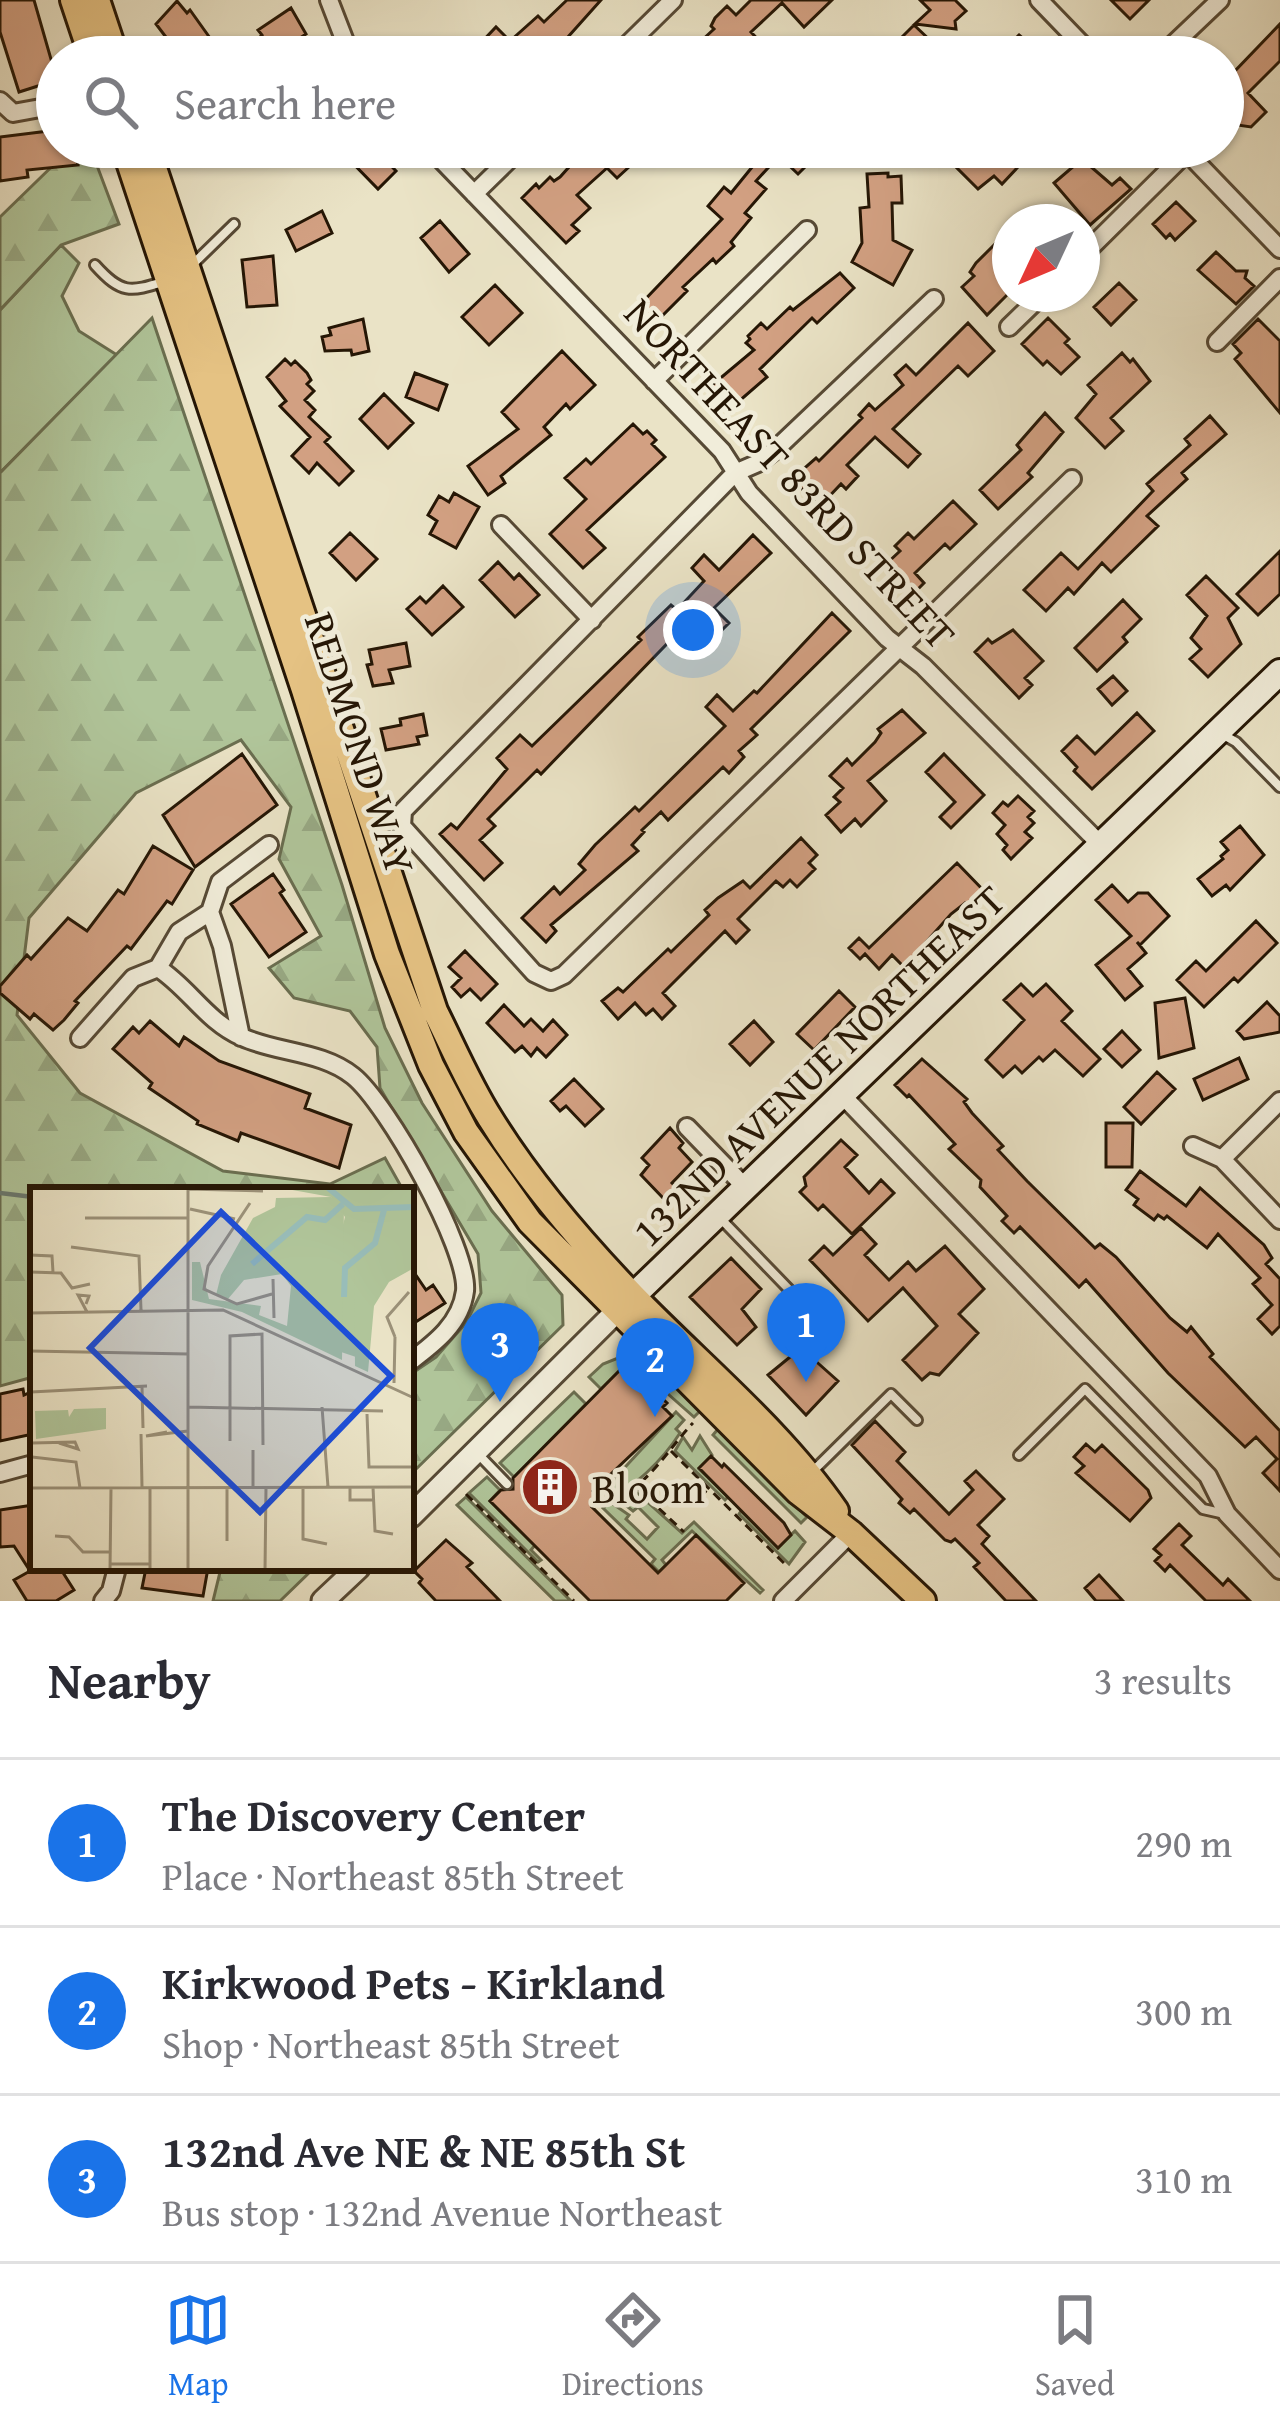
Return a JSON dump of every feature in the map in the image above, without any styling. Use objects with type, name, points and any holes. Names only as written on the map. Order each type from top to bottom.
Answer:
[{"type":"main road","points":[[73,0],[85,36]]},
{"type":"main road","points":[[97,0],[109,36]]},
{"type":"main road","name":"REDMOND WAY","points":[[133,168],[179,274],[435,1011],[489,1117],[625,1303]]},
{"type":"main road","name":"REDMOND WAY","points":[[152,168],[179,274]]},
{"type":"main road","name":"132ND AVENUE NORTHEAST","points":[[625,1303],[1280,672]]},
{"type":"main road","points":[[625,1303],[810,1474],[851,1533]]},
{"type":"main road","points":[[625,1303],[798,1492],[851,1533],[923,1601]]},
{"type":"street","points":[[329,0],[343,36]]},
{"type":"street","points":[[636,36],[673,0]]},
{"type":"street","points":[[1039,0],[1074,36]]},
{"type":"street","points":[[1182,36],[1220,0]]},
{"type":"street","points":[[0,101],[13,113],[36,109]]},
{"type":"street","name":"NORTHEAST 83RD STREET","points":[[450,168],[722,451],[749,493],[871,621],[1103,847]]},
{"type":"street","points":[[475,194],[502,168]]},
{"type":"street","points":[[1100,237],[1166,168]]},
{"type":"street","points":[[1202,168],[1280,249]]},
{"type":"street","points":[[654,381],[807,230]]},
{"type":"street","points":[[1217,342],[1280,278]]},
{"type":"street","points":[[934,299],[775,450],[735,472],[403,811],[402,826],[534,973],[551,981],[564,975],[1072,479]]},
{"type":"street","points":[[1009,327],[1024,312]]},
{"type":"street","points":[[501,525],[592,620]]},
{"type":"street","points":[[80,1037],[133,978],[158,968],[179,932],[209,912],[220,882],[269,845]]},
{"type":"street","points":[[209,912],[222,946],[241,1037]]},
{"type":"street","points":[[158,968],[206,1016],[241,1037],[325,1061],[348,1071],[373,1092],[419,1171],[464,1266],[465,1293],[455,1320],[414,1358]]},
{"type":"street","points":[[843,1096],[1208,1477],[1227,1514],[1280,1570]]},
{"type":"street","points":[[1222,1159],[1280,1101]]},
{"type":"street","points":[[687,1127],[746,1188]]},
{"type":"street","points":[[1193,1146],[1222,1159],[1280,1220]]},
{"type":"street","name":"132ND AVENUE NORTHEAST","points":[[414,1513],[625,1303]]},
{"type":"street","points":[[0,1473],[30,1465]]},
{"type":"street","points":[[783,1601],[851,1533]]},
{"type":"street","points":[[103,1601],[116,1571]]},
{"type":"street","points":[[323,1601],[355,1571]]},
{"type":"lane","points":[[95,265],[121,288],[137,290],[179,274],[234,224]]},
{"type":"lane","points":[[1219,732],[1236,742],[1280,787]]},
{"type":"lane","points":[[718,1215],[804,1305]]},
{"type":"lane","points":[[1019,1455],[1085,1389],[1203,1510],[1227,1514]]},
{"type":"lane","points":[[810,1474],[891,1394],[917,1420]]},
{"type":"lane","points":[[476,1451],[507,1484]]},
{"type":"path","points":[[601,1499],[616,1499],[636,1486],[693,1423]]},
{"type":"path","points":[[671,1451],[788,1567]]},
{"type":"path","points":[[636,1486],[684,1532]]},
{"type":"path","points":[[700,1497],[709,1488]]},
{"type":"path","points":[[466,1494],[574,1601]]},
{"type":"green space","points":[[50,168],[98,168],[119,224],[61,245],[0,310],[0,217]]},
{"type":"green space","points":[[61,245],[79,263],[62,296],[79,331],[117,355],[0,473],[0,310]]},
{"type":"green space","points":[[152,318],[342,885],[385,1028],[422,1103],[492,1211],[562,1295],[563,1325],[414,1471],[414,1372],[436,1357],[466,1323],[481,1293],[478,1254],[380,1088],[377,1047],[350,1011],[294,998],[269,968],[321,936],[279,859],[291,807],[241,740],[136,793],[29,918],[17,1015],[80,1093],[223,1171],[330,1184],[385,1158],[401,1187],[30,1187],[30,1378],[0,1386],[0,473]]},
{"type":"green space","points":[[644,1355],[700,1411],[694,1417],[650,1378],[638,1361]]},
{"type":"green space","points":[[623,1356],[629,1362],[601,1389],[589,1377],[603,1364]]},
{"type":"green space","points":[[574,1392],[586,1404],[514,1477],[500,1463]]},
{"type":"green space","points":[[676,1412],[684,1420],[676,1429],[680,1433],[657,1463],[627,1488],[608,1495],[603,1491]]},
{"type":"green space","points":[[718,1429],[807,1517],[801,1523],[713,1435]]},
{"type":"green space","points":[[700,1436],[712,1455],[699,1469],[728,1497],[725,1500],[675,1451],[683,1437],[692,1450]]},
{"type":"green space","points":[[487,1477],[500,1490],[490,1501],[535,1545],[531,1550],[538,1562],[469,1493]]},
{"type":"green space","points":[[635,1491],[682,1533],[694,1522],[763,1590],[760,1593],[692,1531],[662,1560],[666,1565],[659,1572],[651,1564],[655,1559],[603,1508],[610,1502],[629,1515],[626,1519],[647,1539],[658,1527],[638,1507],[633,1511],[619,1500]]},
{"type":"green space","points":[[466,1497],[571,1601],[555,1601],[457,1505]]},
{"type":"green space","points":[[741,1511],[778,1547],[795,1531],[805,1542],[789,1564],[739,1514]]},
{"type":"green space","points":[[220,1571],[311,1571],[280,1601],[213,1601]]},
{"type":"building","points":[[0,0],[34,0],[44,36],[36,36],[36,87],[19,92],[0,32]]},
{"type":"building","points":[[567,0],[601,0],[569,36],[516,36],[538,16],[544,22]]},
{"type":"building","points":[[751,0],[832,0],[804,27],[782,3],[751,32],[755,36],[706,36],[727,6],[736,15]]},
{"type":"building","points":[[920,0],[955,0],[966,11],[955,21],[956,29],[915,24],[930,10]]},
{"type":"building","points":[[1111,0],[1149,0],[1130,19]]},
{"type":"building","points":[[177,1],[187,13],[190,10],[209,36],[165,36],[156,24]]},
{"type":"building","points":[[291,8],[306,34],[261,36],[258,30]]},
{"type":"building","points":[[1280,24],[1280,61],[1248,93],[1266,112],[1251,127],[1244,126],[1244,61]]},
{"type":"building","points":[[914,25],[926,36],[903,36]]},
{"type":"building","points":[[36,133],[36,168],[47,168],[0,181],[0,137]]},
{"type":"building","points":[[358,168],[393,168],[396,171],[378,189]]},
{"type":"building","points":[[568,168],[607,168],[577,195],[590,208],[572,225],[579,231],[566,243],[522,198],[536,184],[539,188],[550,177],[554,181]]},
{"type":"building","points":[[607,168],[628,168],[617,178]]},
{"type":"building","points":[[751,168],[768,168],[756,181],[766,189],[745,213],[751,218],[731,242],[734,246],[683,287],[687,291],[650,328],[634,311],[722,219],[708,206],[724,187],[731,193]]},
{"type":"building","points":[[957,168],[1017,168],[1002,184],[994,176],[978,189]]},
{"type":"building","points":[[1072,168],[1092,168],[1112,185],[1120,178],[1131,189],[1100,216],[1100,204],[1072,204],[1054,183]]},
{"type":"building","points":[[888,173],[888,177],[901,176],[902,203],[892,203],[893,240],[912,250],[893,285],[852,262],[862,243],[860,208],[869,207],[867,174]]},
{"type":"building","points":[[1176,202],[1195,221],[1175,240],[1170,234],[1166,238],[1153,224]]},
{"type":"building","points":[[322,211],[332,233],[296,251],[286,230]]},
{"type":"building","points":[[440,221],[469,254],[449,272],[421,238]]},
{"type":"building","points":[[992,247],[992,310],[987,315],[962,287],[974,276],[970,272]]},
{"type":"building","points":[[1216,252],[1236,271],[1247,271],[1245,278],[1254,286],[1236,304],[1198,270]]},
{"type":"building","points":[[273,256],[277,305],[247,307],[242,260]]},
{"type":"building","points":[[840,273],[854,288],[817,323],[812,318],[760,369],[767,377],[730,409],[711,386],[754,350],[746,343],[748,336],[761,323],[767,329]]},
{"type":"building","points":[[1119,283],[1136,300],[1111,325],[1099,312],[1100,301]]},
{"type":"building","points":[[495,285],[522,313],[489,345],[462,317]]},
{"type":"building","points":[[1048,318],[1079,357],[1061,374],[1047,361],[1043,365],[1022,344]]},
{"type":"building","points":[[363,319],[369,351],[352,355],[351,350],[325,351],[322,337],[331,335],[329,328]]},
{"type":"building","points":[[1258,319],[1280,341],[1280,413],[1235,359],[1241,353],[1233,344]]},
{"type":"building","points":[[968,323],[994,351],[968,376],[958,366],[893,429],[920,454],[908,467],[875,437],[847,465],[858,476],[846,489],[841,484],[821,505],[792,479],[816,458],[819,461],[862,418],[859,415],[869,404],[875,410],[903,385],[895,375],[906,365],[916,375]]},
{"type":"building","points":[[562,351],[595,385],[570,409],[566,404],[544,427],[551,435],[501,476],[505,483],[488,495],[468,466],[518,429],[502,412]]},
{"type":"building","points":[[1122,353],[1150,381],[1111,418],[1123,431],[1105,448],[1076,418],[1096,394],[1088,385]]},
{"type":"building","points":[[285,359],[291,365],[295,361],[307,373],[311,380],[307,384],[314,391],[305,400],[315,410],[309,417],[330,437],[325,442],[353,471],[339,485],[317,463],[309,473],[292,456],[310,437],[280,406],[286,401],[267,377]]},
{"type":"building","points":[[415,373],[447,385],[438,410],[406,397]]},
{"type":"building","points":[[384,394],[413,423],[388,448],[360,419]]},
{"type":"building","points":[[1045,413],[1063,432],[1028,473],[1032,477],[998,509],[980,490],[1021,450],[1017,445]]},
{"type":"building","points":[[1210,416],[1226,434],[1182,473],[1187,479],[1147,516],[1158,526],[1111,572],[1102,563],[1074,594],[1068,588],[1046,611],[1024,590],[1061,553],[1078,569],[1153,491],[1147,484],[1190,445],[1185,439]]},
{"type":"building","points":[[633,424],[656,440],[652,444],[665,457],[587,530],[605,548],[583,568],[550,534],[586,499],[565,478],[586,459],[591,464]]},
{"type":"building","points":[[454,493],[479,507],[456,548],[430,534],[437,521],[428,515],[439,496],[449,502]]},
{"type":"building","points":[[953,501],[976,524],[950,549],[945,544],[915,573],[924,583],[912,595],[884,566],[900,551],[895,546],[908,533],[914,539]]},
{"type":"building","points":[[350,533],[377,559],[356,580],[330,553]]},
{"type":"building","points":[[753,535],[771,553],[714,608],[729,623],[714,638],[693,617],[541,774],[537,770],[488,819],[495,826],[480,840],[502,863],[484,880],[440,834],[451,824],[457,829],[507,769],[497,758],[520,735],[532,746],[671,605],[677,610],[704,581],[692,568],[704,555],[719,570]]},
{"type":"building","points":[[1280,551],[1280,594],[1258,615],[1237,594]]},
{"type":"building","points":[[498,562],[514,579],[519,574],[539,595],[515,617],[480,580]]},
{"type":"building","points":[[1206,576],[1238,608],[1228,618],[1241,644],[1208,677],[1190,659],[1201,649],[1191,638],[1207,616],[1187,595]]},
{"type":"building","points":[[443,586],[463,607],[432,635],[407,609],[420,597],[426,603]]},
{"type":"building","points":[[1123,600],[1141,619],[1123,637],[1127,642],[1097,671],[1075,648]]},
{"type":"building","points":[[832,613],[850,631],[751,729],[757,735],[739,751],[744,757],[729,773],[723,767],[668,820],[661,812],[632,845],[638,851],[551,925],[556,931],[546,942],[522,918],[554,887],[560,894],[585,870],[579,864],[595,845],[635,807],[639,811],[725,726],[706,707],[717,695],[733,711],[757,693]]},
{"type":"building","points":[[1013,630],[1043,661],[1025,678],[1032,685],[1019,698],[975,652],[988,639],[992,643]]},
{"type":"building","points":[[406,643],[410,666],[389,670],[393,683],[373,686],[367,665],[372,664],[369,650]]},
{"type":"building","points":[[1113,676],[1127,691],[1112,705],[1098,689]]},
{"type":"building","points":[[902,710],[925,733],[868,781],[886,801],[861,826],[855,819],[841,832],[826,815],[840,802],[834,797],[843,788],[830,776],[847,759],[852,765],[875,742],[881,733],[878,729]]},
{"type":"building","points":[[1137,713],[1154,731],[1092,789],[1062,751],[1077,736],[1095,754]]},
{"type":"building","points":[[423,714],[427,735],[417,737],[419,744],[386,750],[381,729]]},
{"type":"building","points":[[242,754],[277,805],[195,867],[163,815]]},
{"type":"building","points":[[944,754],[984,795],[951,828],[940,817],[955,802],[926,772]]},
{"type":"building","points":[[1018,796],[1034,811],[1028,817],[1034,823],[1025,832],[1032,838],[1011,859],[997,834],[1005,825],[993,813]]},
{"type":"building","points":[[1240,826],[1264,855],[1230,890],[1226,885],[1212,896],[1198,879],[1223,859],[1228,850],[1221,842]]},
{"type":"building","points":[[801,838],[817,855],[809,863],[815,869],[797,887],[790,880],[783,887],[776,881],[738,919],[749,930],[736,943],[725,931],[663,993],[675,1006],[662,1019],[653,1009],[646,1015],[635,1003],[618,1019],[602,1001],[618,988],[623,992],[668,949],[671,952],[709,915],[705,910],[718,898],[743,881],[750,888]]},
{"type":"building","points":[[153,846],[193,870],[172,904],[167,901],[131,949],[127,946],[53,1030],[34,1014],[30,1019],[0,993],[0,986],[68,918],[87,931],[118,890],[124,894]]},
{"type":"building","points":[[957,863],[986,893],[970,909],[965,903],[951,914],[904,967],[892,955],[879,969],[865,954],[860,959],[849,948],[859,938],[869,948]]},
{"type":"building","points":[[273,874],[306,932],[269,957],[231,904]]},
{"type":"building","points":[[1112,885],[1128,902],[1138,893],[1148,893],[1169,916],[1140,945],[1137,942],[1146,953],[1128,969],[1142,986],[1125,1000],[1096,965],[1131,936],[1096,900]]},
{"type":"building","points":[[1256,921],[1277,943],[1238,982],[1234,978],[1204,1007],[1177,980],[1196,961],[1206,971]]},
{"type":"building","points":[[465,951],[497,984],[481,1000],[470,989],[461,997],[452,987],[461,978],[449,967]]},
{"type":"building","points":[[1021,984],[1033,996],[1046,984],[1072,1011],[1062,1021],[1100,1059],[1083,1076],[1055,1050],[1022,1073],[1015,1066],[1003,1077],[986,1060],[1024,1020],[1004,1000]]},
{"type":"building","points":[[839,991],[855,1007],[814,1050],[797,1034]]},
{"type":"building","points":[[1185,998],[1194,1048],[1159,1058],[1155,1003]]},
{"type":"building","points":[[1267,1002],[1280,1016],[1280,1032],[1244,1039],[1237,1031]]},
{"type":"building","points":[[504,1005],[524,1026],[531,1019],[543,1031],[553,1020],[567,1035],[546,1057],[537,1048],[531,1056],[522,1046],[515,1052],[487,1023]]},
{"type":"building","points":[[150,1021],[179,1046],[184,1037],[219,1061],[310,1094],[305,1108],[351,1125],[339,1168],[241,1133],[238,1141],[197,1124],[149,1088],[152,1083],[113,1049],[133,1027],[139,1033]]},
{"type":"building","points":[[754,1021],[773,1042],[750,1065],[730,1044]]},
{"type":"building","points":[[1122,1031],[1140,1050],[1122,1067],[1104,1049]]},
{"type":"building","points":[[1239,1058],[1248,1079],[1203,1100],[1194,1079]]},
{"type":"building","points":[[922,1059],[967,1099],[964,1102],[972,1113],[1003,1146],[998,1150],[1027,1181],[1095,1248],[1100,1244],[1116,1257],[1170,1318],[1187,1332],[1191,1327],[1213,1354],[1210,1357],[1280,1431],[1280,1491],[1263,1473],[1277,1459],[1256,1437],[1245,1447],[1168,1373],[1086,1280],[1079,1287],[1020,1227],[1014,1233],[1002,1221],[1007,1216],[980,1187],[981,1180],[949,1149],[955,1144],[895,1085]]},
{"type":"building","points":[[1157,1072],[1175,1089],[1141,1124],[1124,1107]]},
{"type":"building","points":[[574,1079],[603,1109],[585,1126],[566,1106],[560,1111],[551,1101]]},
{"type":"building","points":[[1106,1123],[1133,1123],[1132,1167],[1106,1167]]},
{"type":"building","points":[[670,1128],[692,1162],[672,1183],[678,1189],[666,1201],[641,1175],[649,1165],[642,1158]]},
{"type":"building","points":[[841,1140],[857,1155],[845,1167],[869,1193],[881,1180],[894,1193],[852,1234],[823,1205],[818,1210],[800,1192],[806,1186],[804,1177]]},
{"type":"building","points":[[1140,1171],[1186,1206],[1200,1188],[1264,1245],[1272,1258],[1266,1264],[1280,1279],[1280,1326],[1272,1334],[1258,1319],[1272,1305],[1253,1284],[1260,1278],[1218,1234],[1207,1248],[1167,1216],[1158,1215],[1154,1220],[1134,1205],[1138,1199],[1126,1190]]},
{"type":"building","points":[[861,1228],[876,1244],[865,1255],[889,1280],[908,1262],[916,1271],[945,1246],[984,1289],[959,1314],[978,1333],[939,1375],[930,1373],[922,1380],[903,1360],[937,1326],[903,1288],[868,1321],[810,1260],[824,1246],[833,1255]]},
{"type":"building","points":[[731,1258],[761,1289],[742,1309],[756,1327],[737,1345],[690,1297]]},
{"type":"building","points":[[414,1272],[426,1290],[433,1285],[445,1303],[414,1323]]},
{"type":"building","points":[[801,1348],[838,1381],[806,1415],[768,1375]]},
{"type":"building","name":"Bloom","points":[[622,1368],[631,1378],[636,1373],[667,1403],[663,1407],[672,1416],[593,1491],[601,1499],[592,1507],[658,1573],[696,1535],[744,1583],[726,1601],[590,1601],[490,1501],[501,1490],[513,1489],[513,1478]]},
{"type":"building","points":[[23,1389],[24,1395],[30,1392],[30,1435],[0,1441],[0,1394]]},
{"type":"building","points":[[875,1421],[905,1452],[897,1461],[949,1514],[973,1490],[965,1481],[976,1471],[1004,1499],[978,1525],[989,1536],[982,1544],[1036,1601],[1006,1601],[955,1539],[945,1540],[914,1509],[910,1513],[899,1503],[902,1499],[852,1445]]},
{"type":"building","points":[[1086,1444],[1095,1452],[1102,1445],[1148,1490],[1151,1498],[1130,1521],[1076,1473],[1084,1466],[1074,1457]]},
{"type":"building","points":[[711,1456],[784,1523],[791,1535],[778,1548],[699,1468]]},
{"type":"building","points":[[30,1505],[30,1571],[14,1546],[0,1547],[0,1510]]},
{"type":"building","points":[[1179,1524],[1191,1536],[1182,1545],[1223,1585],[1228,1579],[1250,1601],[1206,1601],[1170,1565],[1165,1571],[1155,1561],[1161,1555],[1154,1549]]},
{"type":"building","points":[[446,1540],[472,1563],[467,1567],[500,1601],[436,1601],[419,1583],[422,1579],[414,1571]]},
{"type":"building","points":[[30,1571],[62,1571],[74,1590],[56,1601],[27,1601],[14,1580]]},
{"type":"building","points":[[145,1571],[207,1571],[203,1596],[142,1588]]},
{"type":"building","points":[[1099,1575],[1123,1601],[1096,1601],[1085,1588]]},
{"type":"waterway","points":[[0,1193],[30,1197]]},
{"type":"place","name":"The Discovery Center","points":[[806,1382]]},
{"type":"place","name":"132nd Ave NE & NE 85th St","points":[[500,1402]]},
{"type":"place","name":"Kirkwood Pets - Kirkland","points":[[655,1417]]},
{"type":"place","name":"Bloom","points":[[550,1487]]}]
